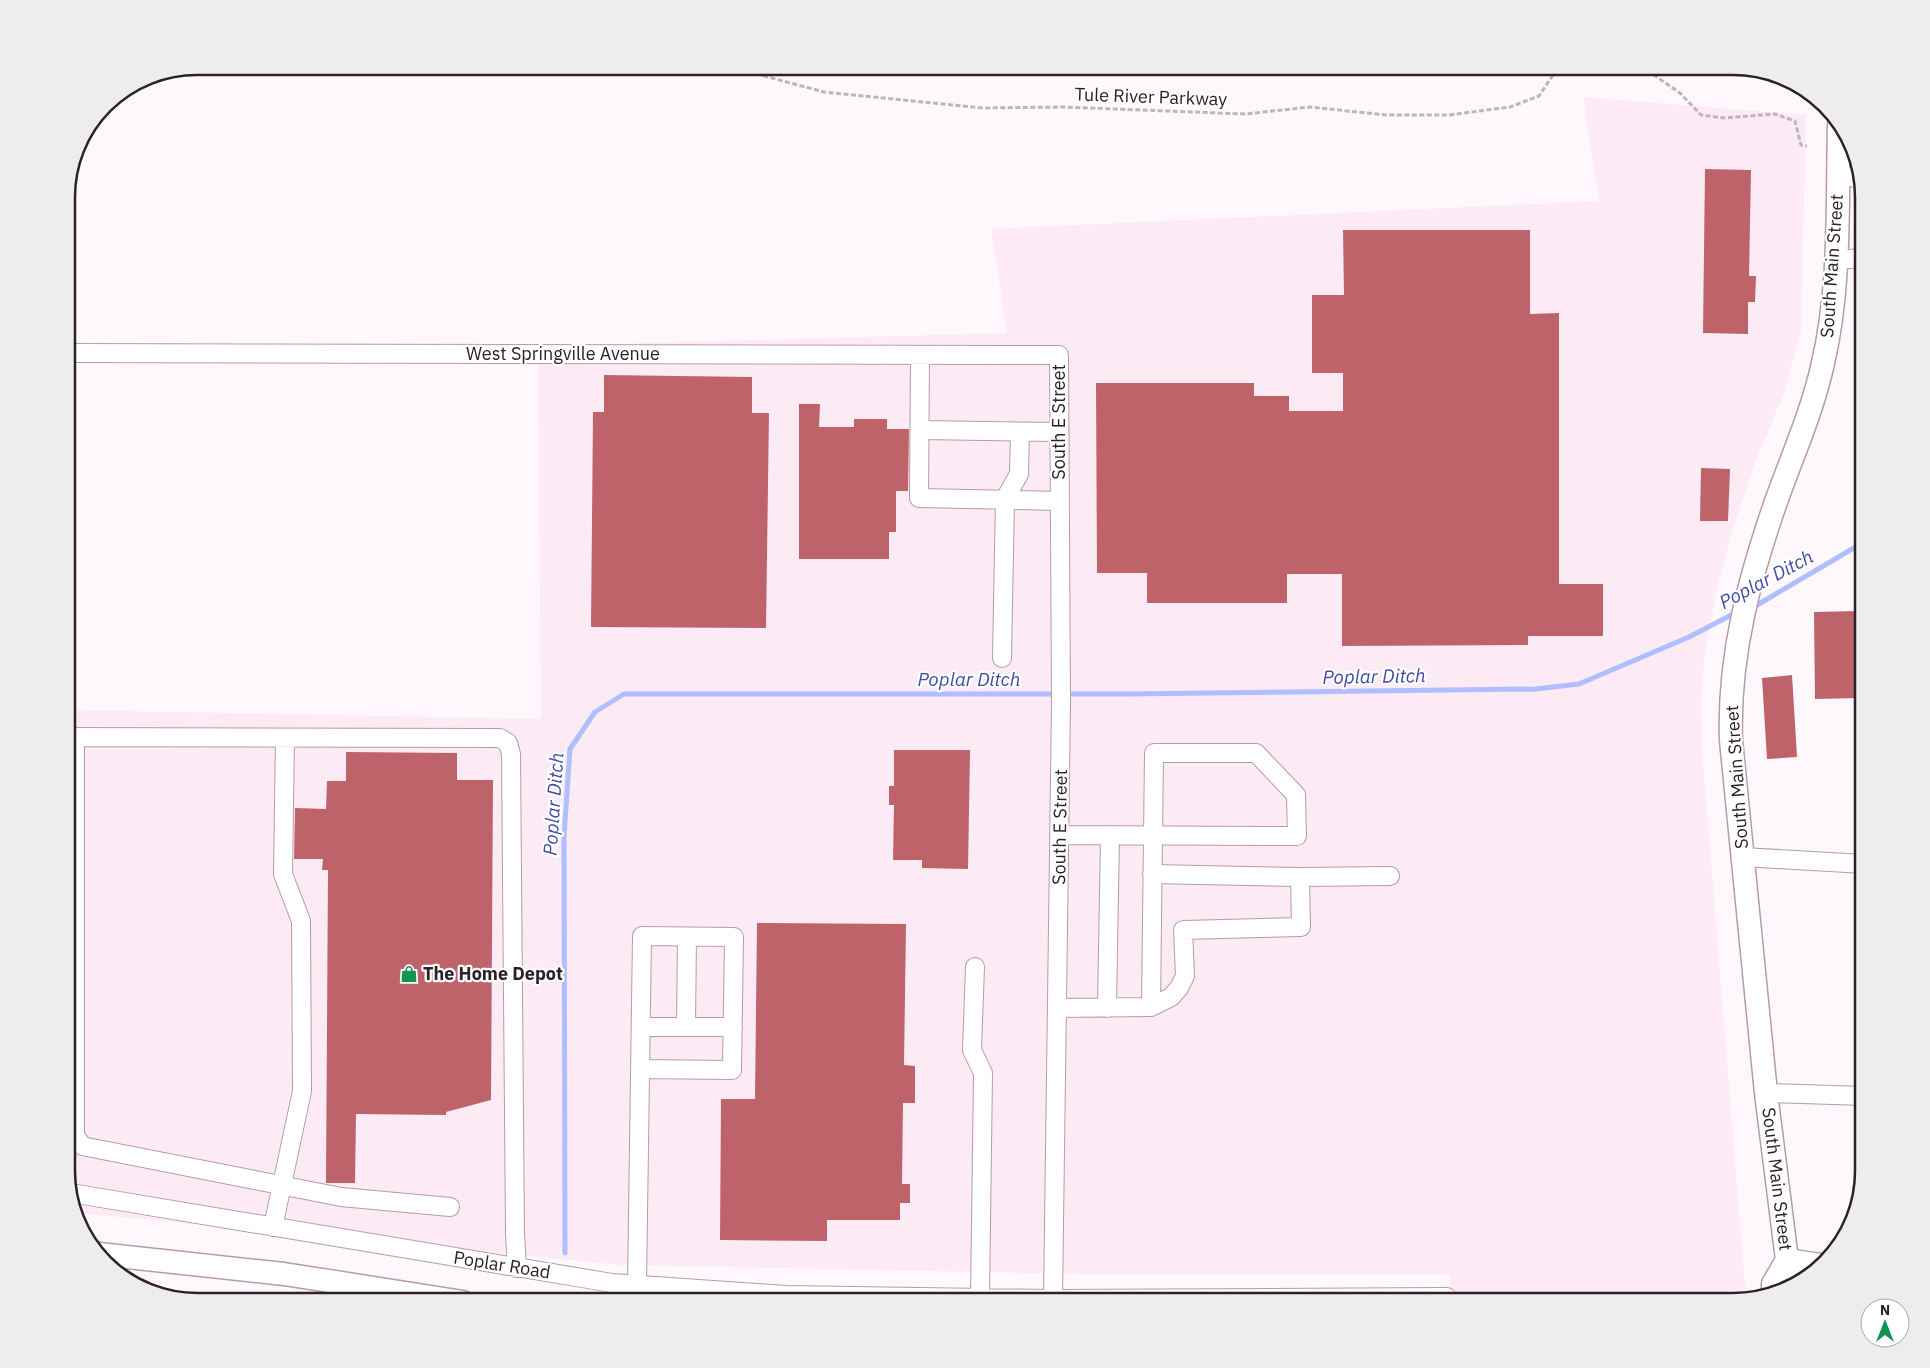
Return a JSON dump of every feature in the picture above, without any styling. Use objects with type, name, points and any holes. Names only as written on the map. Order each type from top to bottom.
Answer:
[{"type":"main road","name":"South Main Street","points":[[1798,1274],[1787,1260],[1766,1093],[1730,720],[1732,680],[1737,642],[1756,566],[1821,374],[1832,309],[1836,260],[1848,177],[1842,143]]},
{"type":"main road","points":[[108,1255],[284,1274],[405,1293]]},
{"type":"main road","name":"South Main Street","points":[[1773,1287],[1787,1260]]},
{"type":"main road","points":[[1787,1260],[1813,1264]]},
{"type":"street","points":[[1836,260],[1855,259]]},
{"type":"street","name":"West Springville Avenue","points":[[75,353],[1059,354]]},
{"type":"street","name":"South E Street","points":[[1053,1293],[1059,835],[1059,354]]},
{"type":"street","points":[[920,355],[919,498],[1060,501]]},
{"type":"street","points":[[920,430],[1059,432]]},
{"type":"street","points":[[1002,658],[1005,500],[1019,474],[1020,432]]},
{"type":"street","points":[[75,737],[500,738],[508,743],[511,754],[515,1232],[517,1268]]},
{"type":"street","points":[[273,1227],[302,1091],[301,920],[283,874],[285,738]]},
{"type":"street","points":[[1059,835],[1152,835],[1297,836],[1296,795],[1256,753],[1154,753],[1152,835],[1150,1007]]},
{"type":"street","points":[[1108,1008],[1110,835]]},
{"type":"street","points":[[1743,857],[1855,863]]},
{"type":"street","points":[[1152,874],[1300,877],[1390,876]]},
{"type":"street","points":[[1057,1008],[1150,1007],[1171,997],[1179,988],[1185,976],[1183,930],[1301,928],[1300,877]]},
{"type":"street","points":[[637,1285],[640,1069],[641,1027],[642,936],[734,937],[732,1070],[640,1069]]},
{"type":"street","points":[[686,1027],[687,937]]},
{"type":"street","points":[[975,967],[972,1050],[983,1073],[980,1293]]},
{"type":"street","points":[[641,1027],[733,1027]]},
{"type":"street","points":[[1766,1093],[1855,1096]]},
{"type":"street","points":[[75,1136],[82,1146],[340,1197],[450,1207]]},
{"type":"street","name":"Poplar Road","points":[[78,1195],[612,1283],[756,1293]]},
{"type":"path","name":"Tule River Parkway","points":[[761,75],[824,92],[982,108],[1063,106],[1245,114],[1310,107],[1386,114],[1449,114],[1510,107],[1538,96],[1553,75]]},
{"type":"path","points":[[1654,75],[1680,93],[1701,114],[1724,118],[1774,114],[1795,121],[1801,145],[1807,146]]},
{"type":"shaded area","points":[[1583,97],[1806,115],[1801,331],[1783,396],[1755,462],[1731,535],[1716,593],[1705,653],[1701,700],[1702,750],[1745,1292],[1451,1293],[1450,1275],[1084,1274],[622,1265],[83,1214],[75,1179],[75,710],[541,719],[538,346],[1007,333],[991,229],[1599,201]]},
{"type":"building","points":[[1705,169],[1751,170],[1749,276],[1756,276],[1755,302],[1748,302],[1748,334],[1703,333]]},
{"type":"building","points":[[1343,230],[1530,230],[1530,314],[1559,313],[1559,584],[1603,584],[1603,636],[1528,636],[1528,645],[1342,646],[1342,574],[1287,574],[1287,603],[1147,603],[1147,573],[1097,573],[1096,383],[1254,383],[1254,396],[1289,396],[1289,411],[1343,411],[1343,373],[1312,373],[1312,295],[1344,295]]},
{"type":"building","points":[[604,375],[752,377],[752,413],[769,413],[766,628],[591,627],[593,412],[604,412]]},
{"type":"building","points":[[799,404],[820,404],[819,427],[854,427],[854,419],[887,419],[887,429],[909,429],[908,491],[896,491],[896,532],[889,532],[889,559],[799,559]]},
{"type":"building","points":[[1701,468],[1730,469],[1728,521],[1700,521]]},
{"type":"building","points":[[1855,611],[1855,698],[1815,699],[1814,612]]},
{"type":"building","points":[[1792,675],[1797,757],[1767,759],[1762,678]]},
{"type":"building","points":[[894,750],[970,750],[968,869],[922,868],[922,860],[893,860],[894,805],[889,805],[889,786],[894,786]]},
{"type":"building","name":"The Home Depot","points":[[346,752],[457,753],[457,780],[493,780],[491,1100],[446,1112],[446,1115],[356,1114],[355,1183],[326,1183],[328,870],[322,870],[323,859],[294,859],[295,808],[326,809],[327,781],[346,781]]},
{"type":"building","points":[[757,923],[906,924],[904,1065],[915,1066],[915,1103],[903,1103],[902,1184],[910,1184],[910,1203],[900,1203],[900,1220],[827,1220],[827,1241],[720,1240],[721,1099],[755,1099]]},
{"type":"waterway","name":"Poplar Ditch","points":[[1752,608],[1855,547]]},
{"type":"waterway","name":"Poplar Ditch","points":[[565,1253],[564,836],[570,749],[595,712],[624,694],[1126,694],[1536,689],[1579,684],[1689,637],[1737,612]]},
{"type":"place","name":"The Home Depot","points":[[409,974]]}]
